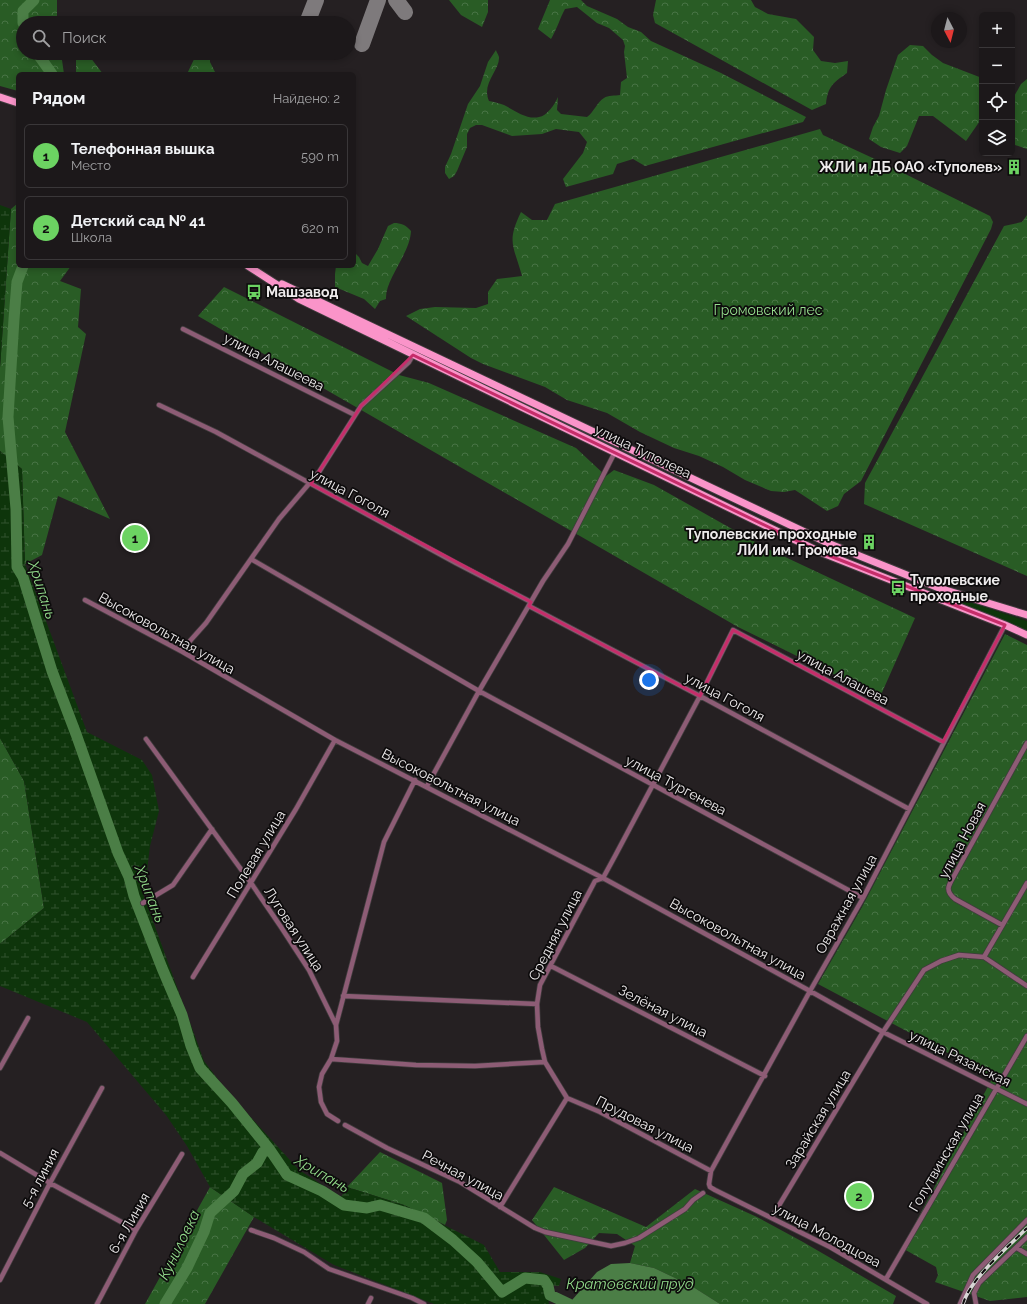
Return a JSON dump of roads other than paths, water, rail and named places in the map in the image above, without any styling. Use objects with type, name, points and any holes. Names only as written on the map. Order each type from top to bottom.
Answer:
[{"type":"main road","points":[[0,97],[16,102]]},
{"type":"main road","points":[[0,101],[10,100]]},
{"type":"main road","name":"улица Туполева","points":[[251,268],[299,299],[820,552],[1027,635]]},
{"type":"main road","name":"улица Туполева","points":[[256,272],[830,544],[940,588],[1027,615]]},
{"type":"street","name":"улица Алашеева","points":[[183,329],[355,415]]},
{"type":"street","points":[[181,652],[206,623],[280,519],[311,484],[361,406],[409,362],[413,355]]},
{"type":"street","name":"улица Гоголя","points":[[159,404],[216,432],[909,809]]},
{"type":"street","points":[[427,786],[479,691],[543,581],[568,544],[615,452]]},
{"type":"street","name":"улица Тургенева","points":[[251,559],[479,691],[864,898]]},
{"type":"street","name":"Высоковольтная улица","points":[[85,600],[181,652],[335,740],[427,786],[603,878],[883,1032]]},
{"type":"street","name":"Овражная улица","points":[[711,1171],[810,991],[864,898],[943,742],[1001,636],[1005,625]]},
{"type":"street","name":"Средняя улица","points":[[567,1098],[545,1062],[538,1027],[537,1004],[540,984],[595,881],[603,878],[700,696],[733,630]]},
{"type":"street","name":"улица Алашева","points":[[733,630],[943,742]]},
{"type":"street","name":"Луговая улица","points":[[146,739],[251,883],[309,970],[336,1026]]},
{"type":"street","name":"Полевая улица","points":[[193,977],[296,809],[335,740]]},
{"type":"street","name":"улица Новая","points":[[1002,925],[955,899],[949,895],[948,889],[949,884],[1027,743]]},
{"type":"street","points":[[338,1121],[327,1114],[321,1102],[319,1087],[322,1074],[331,1059],[337,1041],[336,1026],[343,996],[384,842],[415,780]]},
{"type":"street","points":[[143,903],[173,885],[212,829]]},
{"type":"street","points":[[1027,883],[984,957],[1027,986]]},
{"type":"street","name":"Зарайская улица","points":[[772,1218],[883,1032],[924,970],[941,961],[959,955],[984,957]]},
{"type":"street","name":"Зелёная улица","points":[[550,966],[764,1076]]},
{"type":"street","points":[[343,996],[537,1004]]},
{"type":"street","points":[[0,1068],[28,1018]]},
{"type":"street","name":"улица Рязанская","points":[[883,1032],[1027,1104]]},
{"type":"street","name":"Голутвинская улица","points":[[886,1279],[1027,1036]]},
{"type":"street","points":[[331,1059],[416,1065],[475,1066],[545,1062]]},
{"type":"street","name":"5-я линия","points":[[0,1280],[50,1183],[102,1088]]},
{"type":"street","points":[[500,1207],[567,1098]]},
{"type":"street","name":"Прудовая улица","points":[[567,1098],[600,1112],[711,1171]]},
{"type":"street","name":"Речная улица","points":[[345,1126],[387,1148],[460,1182],[535,1228],[545,1232],[611,1246],[639,1238],[685,1209],[693,1200],[703,1193]]},
{"type":"street","points":[[0,1153],[50,1183],[136,1230]]},
{"type":"street","name":"6-я Линия","points":[[97,1304],[136,1230],[182,1154]]},
{"type":"street","name":"улица Молодцова","points":[[711,1171],[710,1187],[830,1247],[927,1304]]},
{"type":"street","points":[[960,1304],[973,1275],[1027,1220]]},
{"type":"street","points":[[251,1230],[274,1238],[304,1252],[329,1269],[412,1298],[424,1304]]},
{"type":"street","points":[[976,1304],[974,1293],[979,1283],[1027,1238]]},
{"type":"street","points":[[1016,1248],[1027,1254]]},
{"type":"street","points":[[368,1304],[371,1298]]},
{"type":"water","name":"Кратовский пруд","points":[[630,1263],[654,1268],[690,1285],[720,1304],[571,1304],[572,1300],[597,1272],[611,1264]]},
{"type":"waterway","name":"Хрипань","points":[[23,16],[23,11],[34,0]]},
{"type":"waterway","name":"Хрипань","points":[[42,60],[51,72]]},
{"type":"waterway","name":"Хрипань","points":[[22,268],[17,282],[8,417],[16,509],[17,567],[23,577],[52,671],[118,853],[129,877],[134,896],[182,1015],[191,1046],[200,1068],[232,1103],[270,1150],[287,1175],[322,1191],[344,1205],[367,1208],[380,1205],[424,1218],[453,1240],[477,1262],[502,1292],[525,1278],[544,1280],[548,1286],[550,1295],[569,1304]]},
{"type":"waterway","name":"Куниловка","points":[[165,1304],[187,1268],[204,1232],[210,1213],[234,1191],[243,1174],[257,1163],[263,1152],[270,1150]]},
{"type":"railway","points":[[963,1304],[967,1294],[981,1274],[1027,1228]]},
{"type":"place","name":"ЖЛИ и ДБ ОАО «Туполев»","points":[[1014,167]]},
{"type":"place","name":"Машзавод","points":[[254,292]]},
{"type":"place","name":"Телефонная вышка","points":[[135,538]]},
{"type":"place","name":"Туполевские проходные ЛИИ им. Громова","points":[[869,542]]},
{"type":"place","name":"Туполевские проходные","points":[[898,588]]},
{"type":"place","name":"Детский сад № 41","points":[[859,1196]]},
{"type":"park label","name":"Громовский лес","points":[[768,310]]}]
